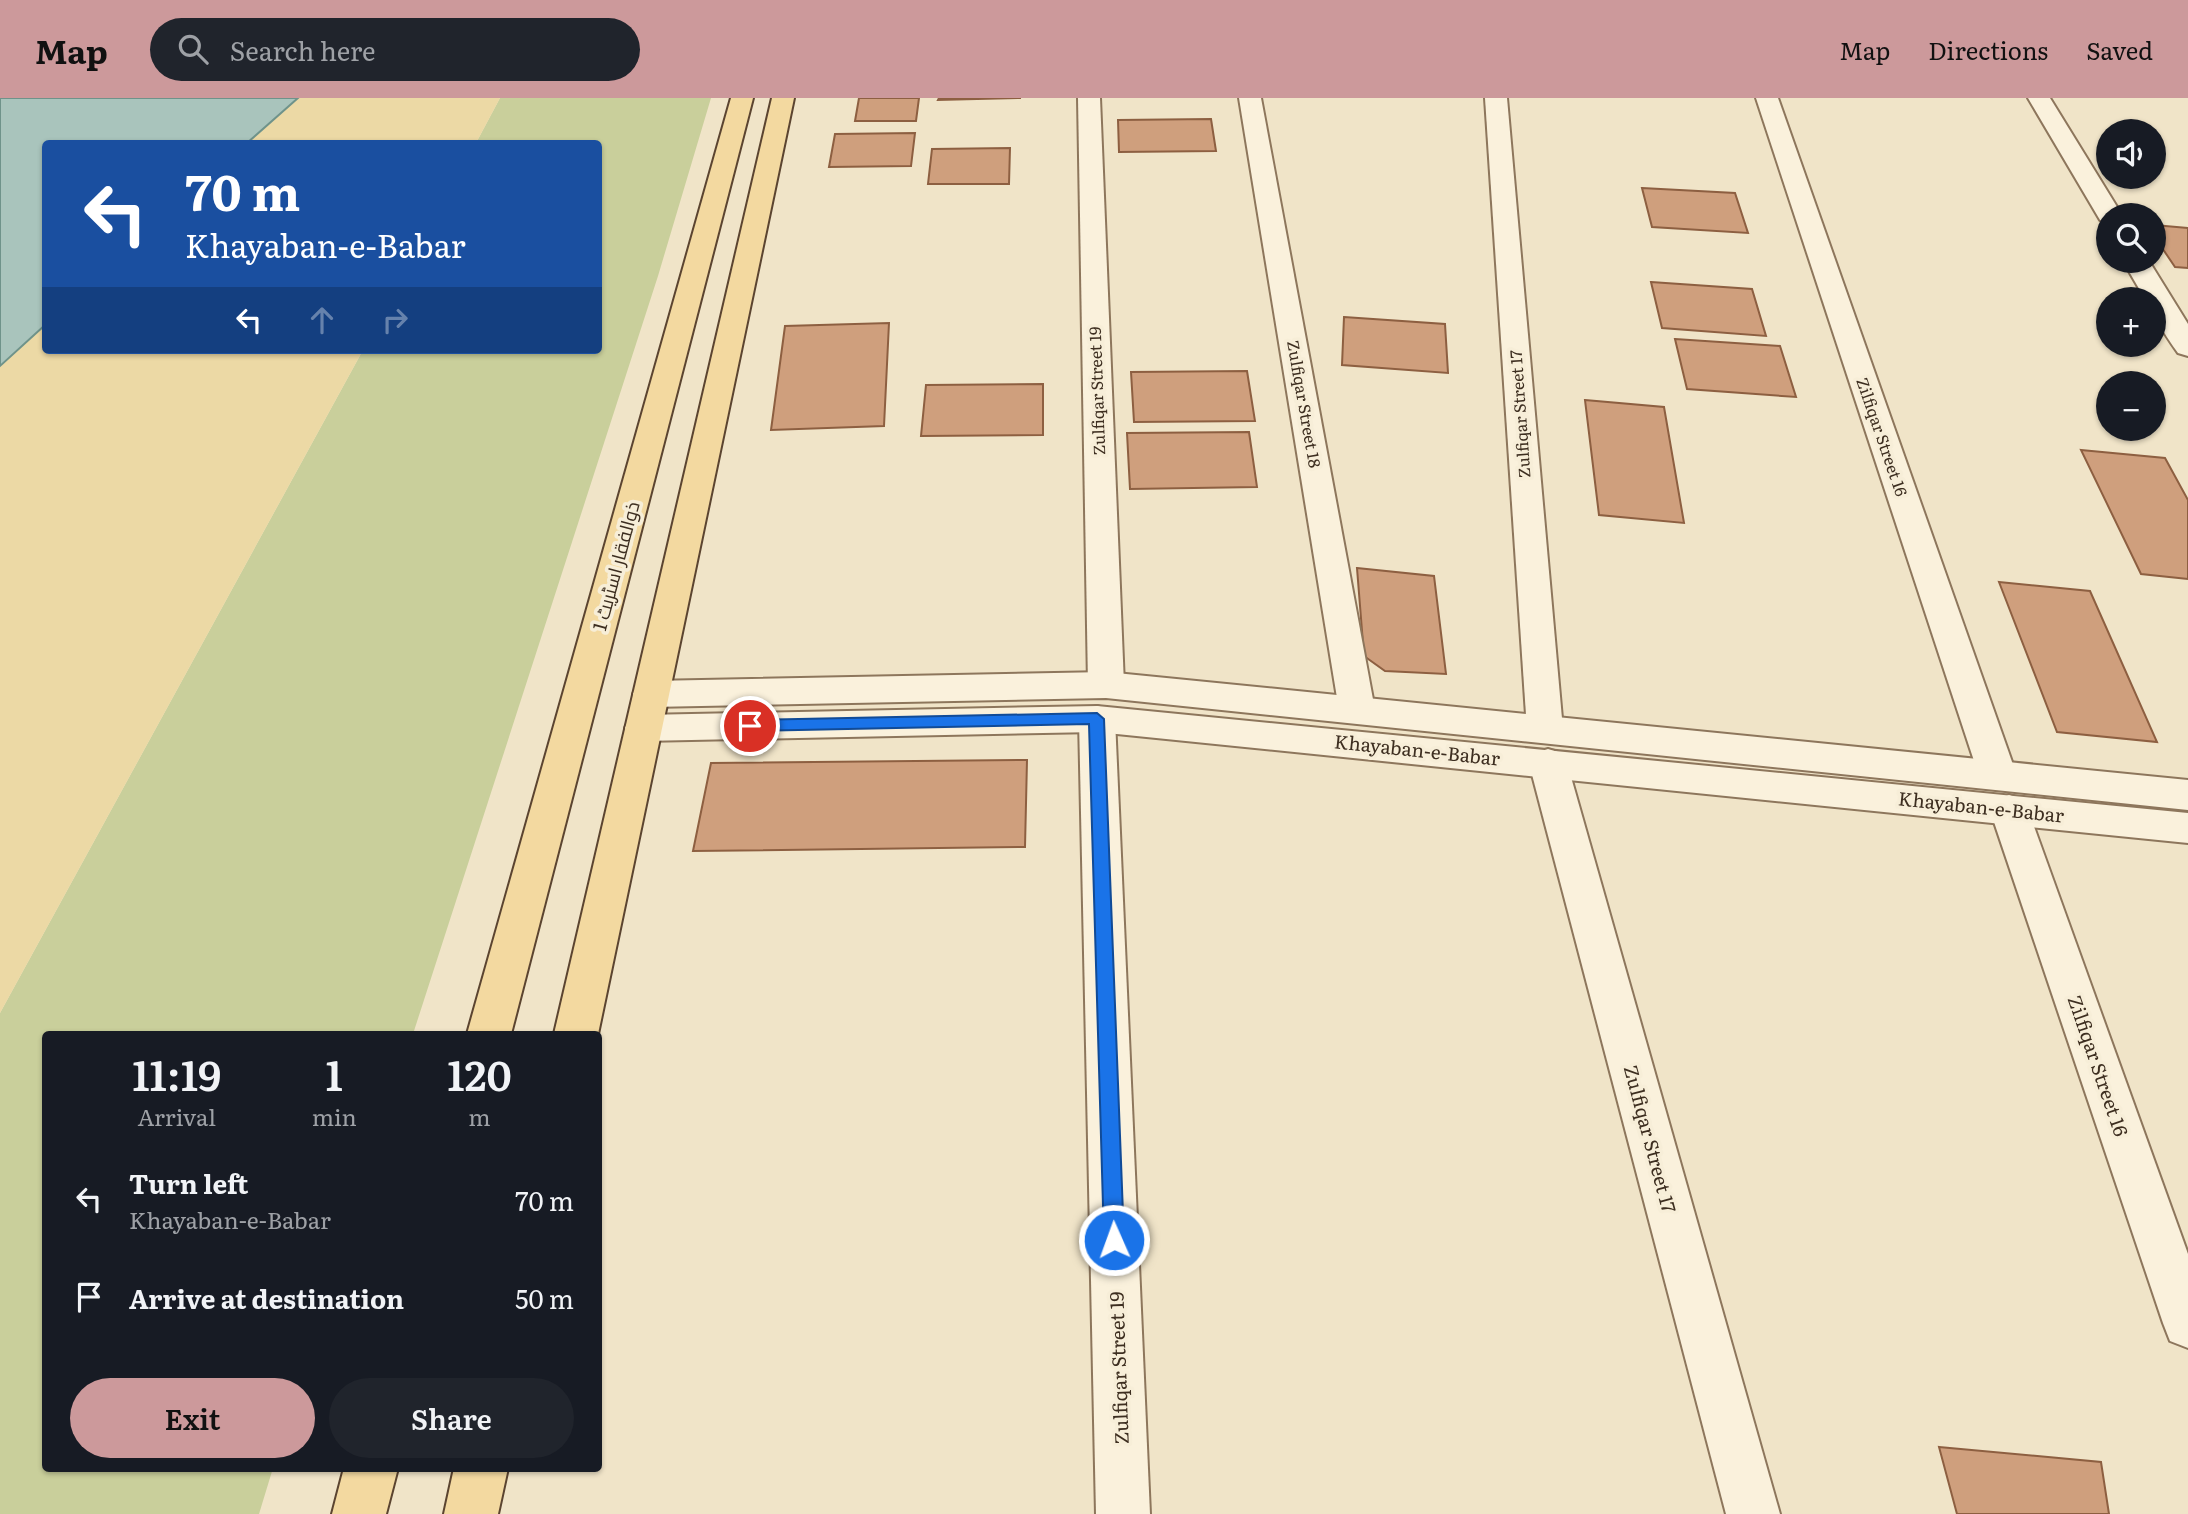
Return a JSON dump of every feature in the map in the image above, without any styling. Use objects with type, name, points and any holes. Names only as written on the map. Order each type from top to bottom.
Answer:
[{"type":"main road","name":"ذوالفقار اسٹریٹ 1","points":[[490,1031],[742,98]]},
{"type":"main road","points":[[577,1031],[783,98]]},
{"type":"main road","points":[[359,1514],[370,1472]]},
{"type":"main road","points":[[471,1514],[480,1472]]},
{"type":"street","name":"Zulfiqar Street 19","points":[[1089,98],[1101,702],[1123,1514]]},
{"type":"street","name":"Zulfiqar Street 18","points":[[1250,98],[1357,710]]},
{"type":"street","name":"Zulfiqar Street 17","points":[[1496,98],[1546,746],[1753,1514]]},
{"type":"street","name":"Zilfiqar Street 16","points":[[1767,98],[2003,793],[2188,1323]]},
{"type":"street","points":[[2039,98],[2102,203]]},
{"type":"street","points":[[2143,273],[2188,347]]},
{"type":"street","name":"Khayaban-e-Babar","points":[[1101,702],[2003,793],[2188,828]]},
{"type":"street","name":"Khayaban-e-Babar","points":[[647,711],[1101,702],[1357,710],[1546,746]]},
{"type":"street","name":"Khayaban-e-Babar","points":[[2003,793],[2188,795]]},
{"type":"green space","points":[[500,98],[711,98],[658,276],[414,1031],[42,1031],[42,1472],[272,1472],[259,1514],[0,1514],[0,1013],[361,354],[602,354],[602,140],[478,140]]},
{"type":"sand","points":[[298,98],[500,98],[478,140],[251,140]]},
{"type":"sand","points":[[42,328],[42,354],[361,354],[0,1013],[0,366]]},
{"type":"water","points":[[0,98],[298,98],[250,140],[42,140],[42,328],[0,366]]},
{"type":"building","points":[[859,98],[919,98],[916,121],[855,121]]},
{"type":"building","points":[[939,98],[1021,98],[938,100]]},
{"type":"building","points":[[1211,119],[1216,151],[1119,152],[1118,120]]},
{"type":"building","points":[[915,133],[911,166],[829,167],[835,134]]},
{"type":"building","points":[[1010,148],[1009,184],[928,184],[932,149]]},
{"type":"building","points":[[1642,188],[1735,193],[1748,233],[1652,227]]},
{"type":"building","points":[[2166,226],[2188,228],[2188,268],[2175,267],[2166,254]]},
{"type":"building","points":[[1651,282],[1752,289],[1766,336],[1662,328]]},
{"type":"building","points":[[1344,317],[1445,324],[1448,373],[1342,365]]},
{"type":"building","points":[[889,323],[884,426],[771,430],[785,326]]},
{"type":"building","points":[[1675,339],[1780,346],[1796,397],[1687,389]]},
{"type":"building","points":[[1247,371],[1255,421],[1134,422],[1131,372]]},
{"type":"building","points":[[1043,384],[1043,435],[921,436],[926,385]]},
{"type":"building","points":[[1585,400],[1664,407],[1684,523],[1599,515]]},
{"type":"building","points":[[1249,432],[1257,487],[1130,489],[1127,433]]},
{"type":"building","points":[[2081,450],[2165,458],[2188,500],[2188,579],[2141,574]]},
{"type":"building","points":[[1357,568],[1434,576],[1446,674],[1385,671],[1364,656]]},
{"type":"building","points":[[1999,582],[2090,591],[2157,742],[2057,732]]},
{"type":"building","points":[[1027,760],[1025,847],[693,851],[711,763]]},
{"type":"building","points":[[1939,1447],[2101,1462],[2109,1514],[1957,1514]]},
{"type":"route","points":[[750,726],[1097,719],[1114,1240]]}]
